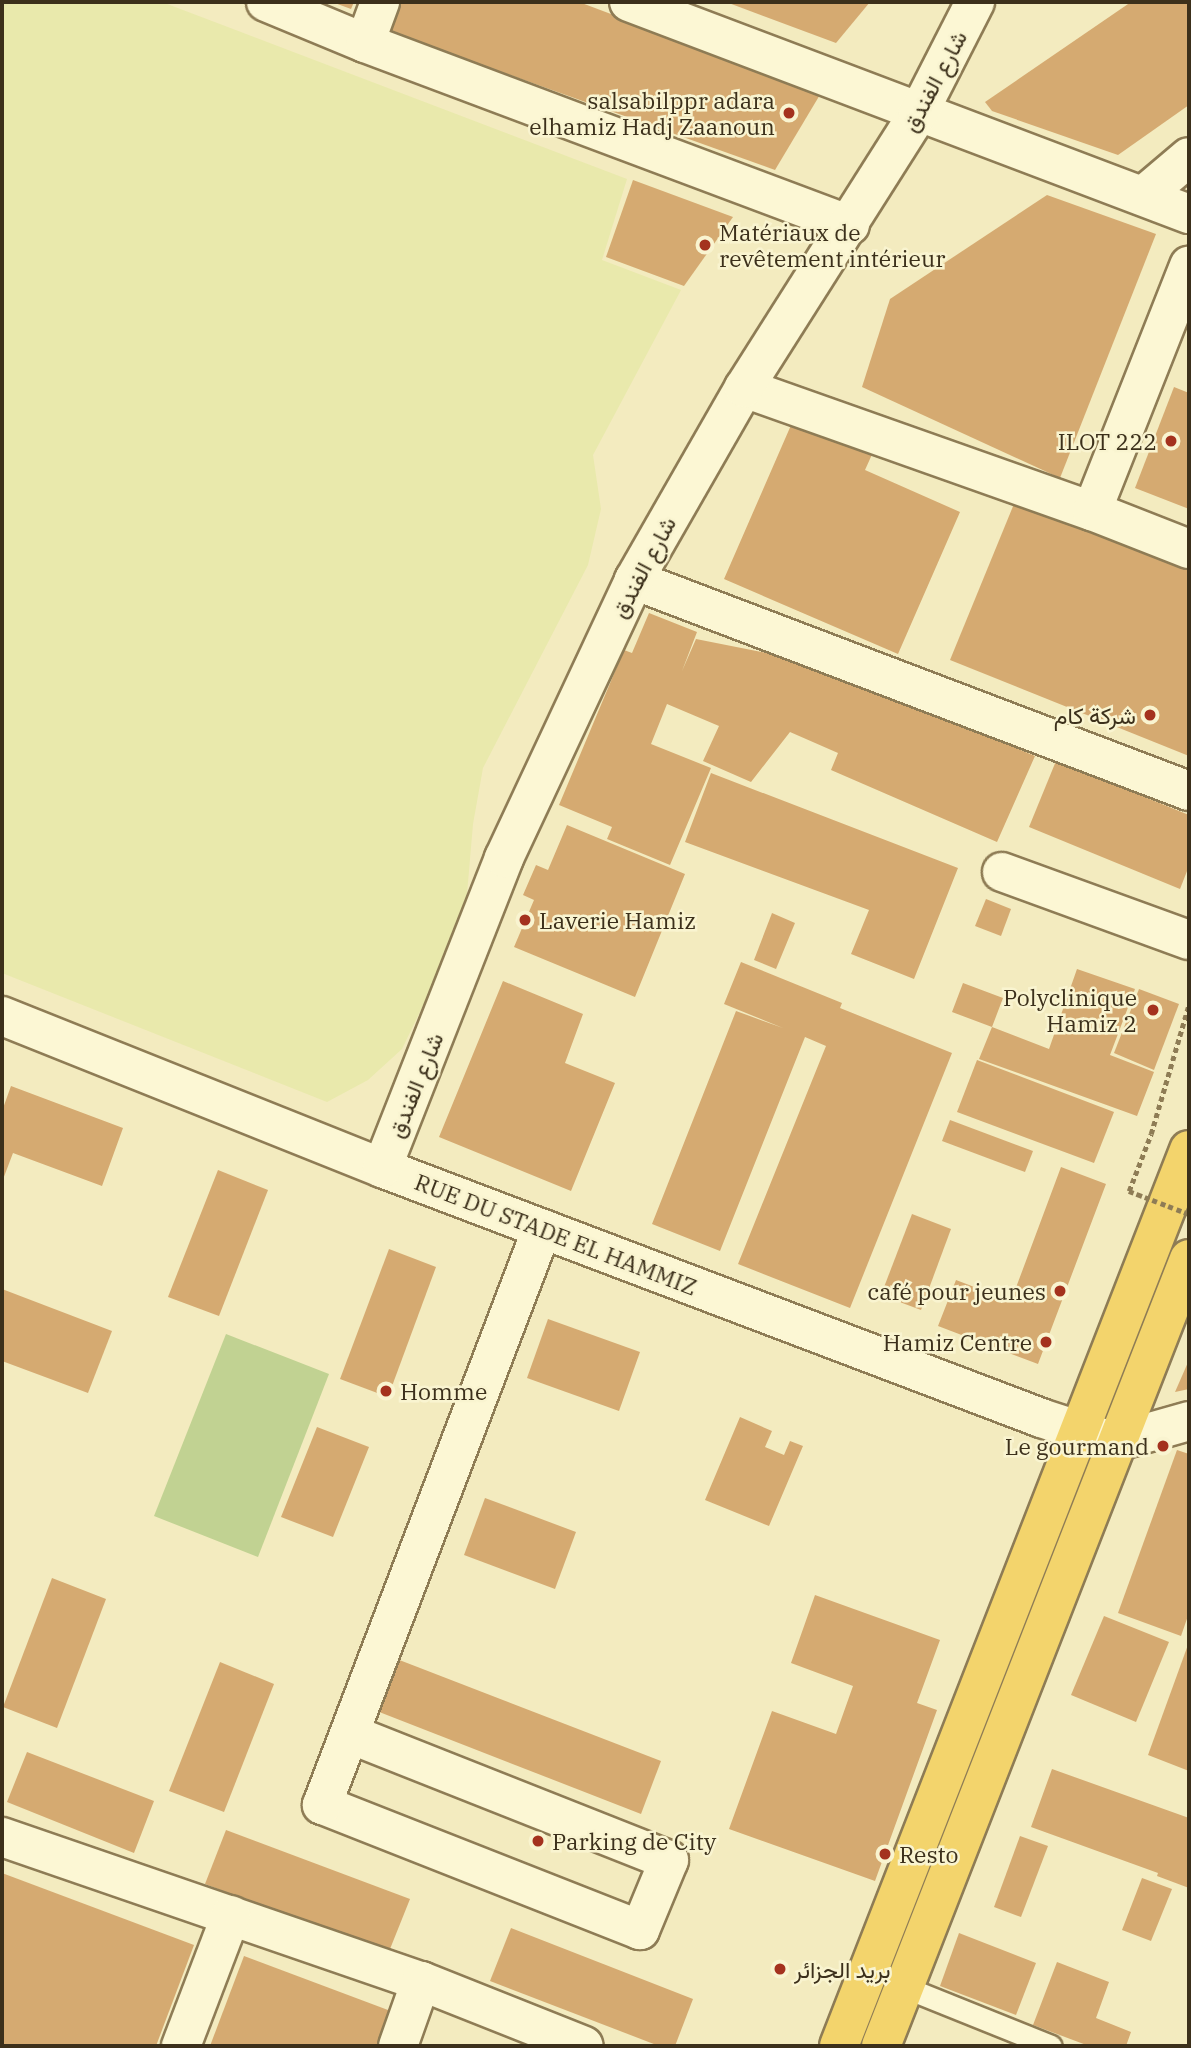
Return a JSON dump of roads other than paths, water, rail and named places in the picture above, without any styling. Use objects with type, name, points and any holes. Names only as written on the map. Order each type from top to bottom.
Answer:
[{"type":"highway","points":[[881,2046],[1098,1437],[1189,1150]]},
{"type":"highway","points":[[839,2046],[1098,1437],[1189,1259]]},
{"type":"street","points":[[265,2],[365,43],[850,225]]},
{"type":"street","points":[[365,43],[380,2]]},
{"type":"street","points":[[629,2],[918,114],[1189,214]]},
{"type":"street","name":"شارع الفندق","points":[[382,1168],[504,859],[634,580],[744,388],[850,225],[918,114],[975,2]]},
{"type":"street","points":[[1143,196],[1189,158]]},
{"type":"street","points":[[1092,511],[1189,266]]},
{"type":"street","points":[[744,388],[1092,511],[1189,549]]},
{"type":"street","points":[[634,580],[1189,791]]},
{"type":"street","points":[[1002,872],[1189,940]]},
{"type":"street","name":"RUE DU STADE EL HAMMIZ","points":[[2,1016],[382,1168],[1098,1437]]},
{"type":"street","points":[[350,1734],[669,1860],[640,1930],[322,1805],[542,1229]]},
{"type":"street","points":[[1098,1437],[1189,1421]]},
{"type":"street","points":[[2,1837],[421,1981],[584,2046]]},
{"type":"street","points":[[181,2046],[231,1915]]},
{"type":"street","points":[[398,2046],[421,1981]]},
{"type":"lane","points":[[904,1987],[1051,2046]]},
{"type":"place","name":"salsabilppr adara elhamiz Hadj Zaanoun","points":[[789,113]]},
{"type":"place","name":"Matériaux de revêtement intérieur","points":[[705,245]]},
{"type":"place","name":"ILOT 222","points":[[1171,441]]},
{"type":"place","name":"شركة كام","points":[[1150,715]]},
{"type":"place","name":"Laverie Hamiz","points":[[525,920]]},
{"type":"place","name":"Polyclinique Hamiz 2","points":[[1153,1010]]},
{"type":"place","name":"café pour jeunes","points":[[1060,1291]]},
{"type":"place","name":"Hamiz Centre","points":[[1046,1342]]},
{"type":"place","name":"Homme","points":[[386,1391]]},
{"type":"place","name":"Le gourmand","points":[[1163,1446]]},
{"type":"place","name":"Parking de City","points":[[538,1841]]},
{"type":"place","name":"Resto","points":[[885,1854]]},
{"type":"place","name":"بريد الجزائر","points":[[780,1969]]}]
